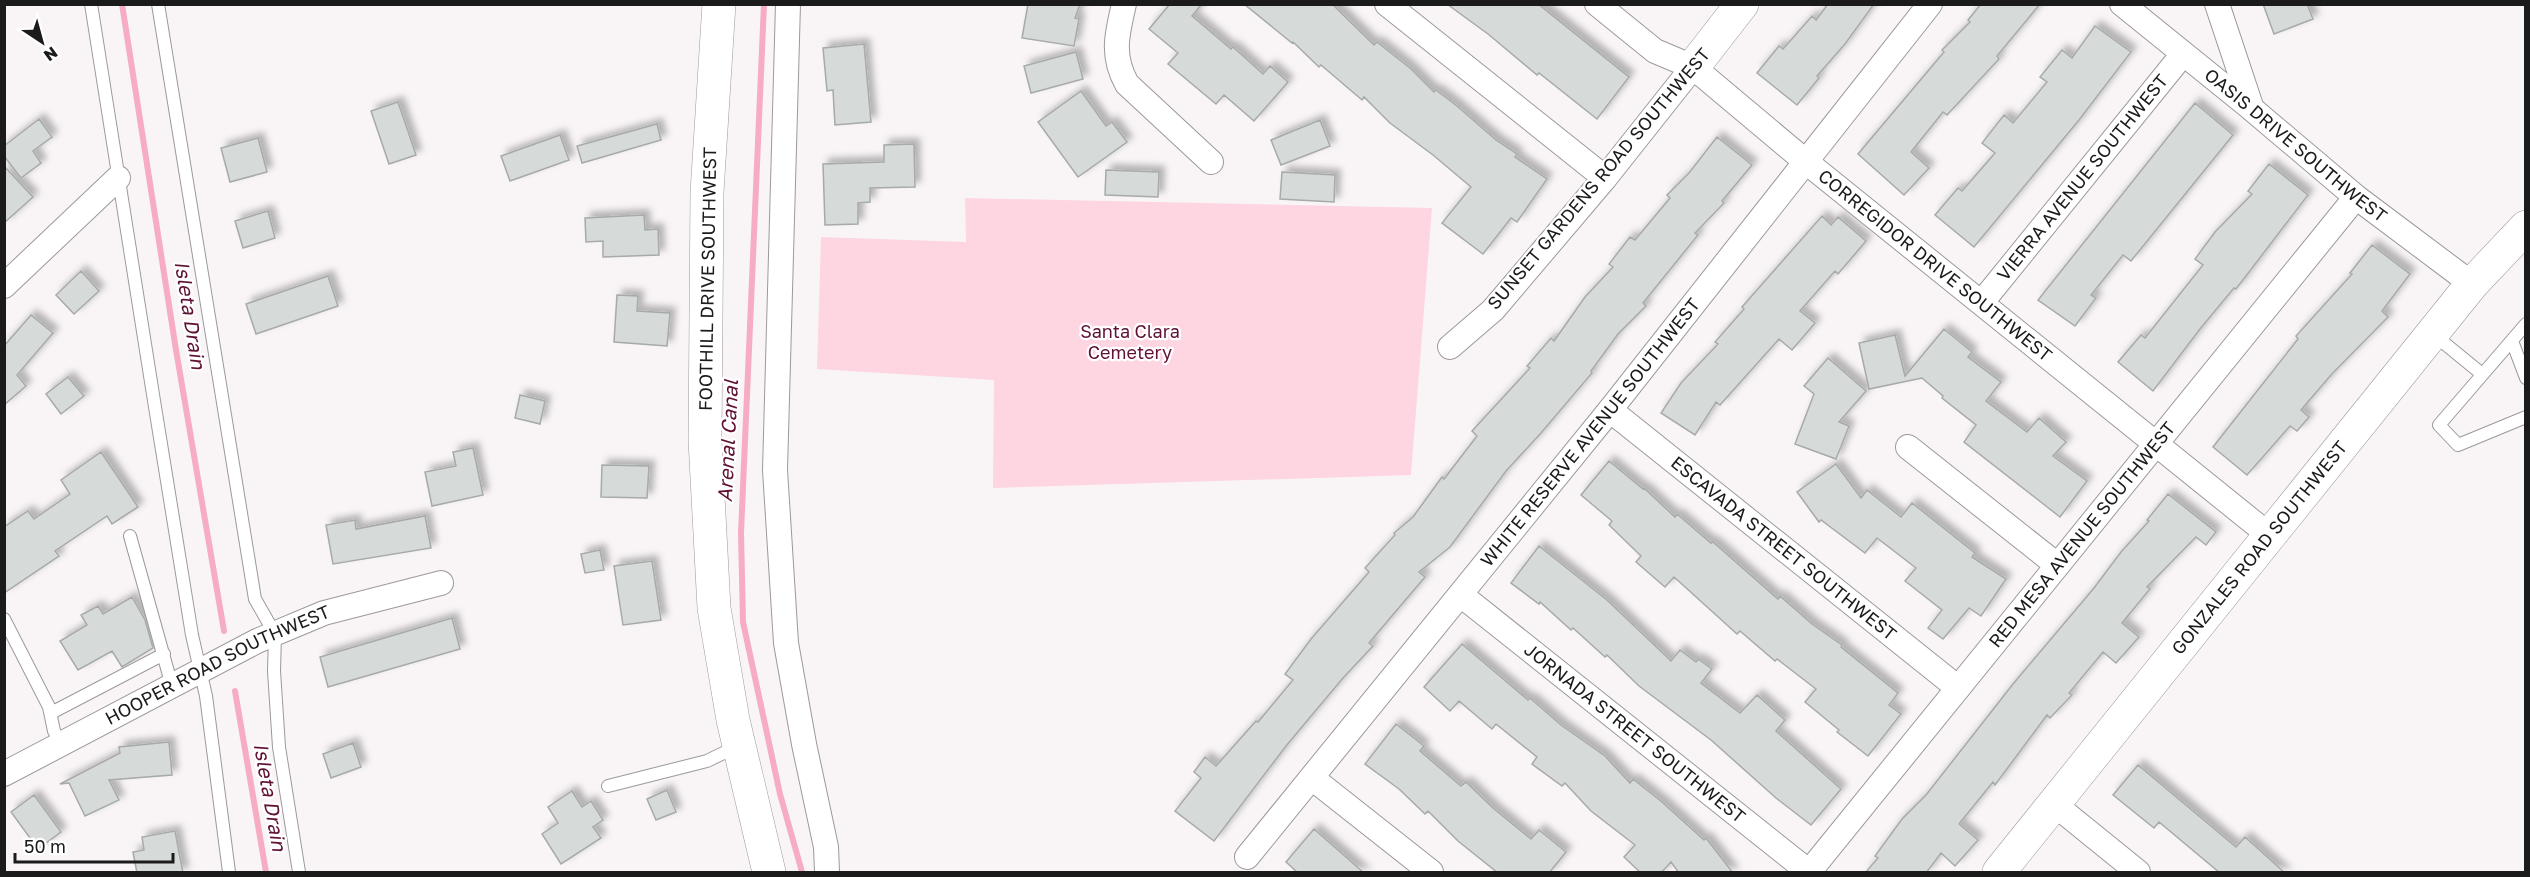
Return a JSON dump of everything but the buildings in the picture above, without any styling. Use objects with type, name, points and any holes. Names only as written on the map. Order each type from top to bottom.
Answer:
[{"type":"street","name":"FOOTHILL DRIVE SOUTHWEST","points":[[719,4],[707,192],[705,440],[714,608],[739,746],[769,873]]},
{"type":"street","points":[[788,4],[775,470],[786,643],[826,847],[827,873]]},
{"type":"street","points":[[1125,4],[1117,37],[1118,68],[1127,84],[1211,162]]},
{"type":"street","points":[[1388,4],[1605,178]]},
{"type":"street","name":"CORREGIDOR DRIVE SOUTHWEST","points":[[1597,4],[1655,51],[1693,66],[1805,161],[2269,535]]},
{"type":"street","name":"SUNSET GARDENS ROAD SOUTHWEST","points":[[1450,347],[1494,310],[1605,178],[1742,4]]},
{"type":"street","name":"WHITE RESERVE AVENUE SOUTHWEST","points":[[1247,858],[1610,410],[1930,4]]},
{"type":"street","name":"OASIS DRIVE SOUTHWEST","points":[[2122,4],[2253,109],[2356,197],[2472,284]]},
{"type":"street","points":[[2217,4],[2253,109]]},
{"type":"street","name":"VIERRA AVENUE SOUTHWEST","points":[[1982,302],[2183,54]]},
{"type":"street","points":[[4,286],[118,178]]},
{"type":"street","name":"RED MESA AVENUE SOUTHWEST","points":[[1809,872],[2356,197]]},
{"type":"street","name":"GONZALES ROAD SOUTHWEST","points":[[1999,873],[2432,333],[2472,284],[2526,226]]},
{"type":"street","name":"ESCAVADA STREET SOUTHWEST","points":[[1610,410],[1958,688]]},
{"type":"street","points":[[1908,447],[2057,565]]},
{"type":"street","name":"HOOPER ROAD SOUTHWEST","points":[[4,774],[275,634],[324,613],[441,583]]},
{"type":"street","name":"JORNADA STREET SOUTHWEST","points":[[1461,595],[1809,872]]},
{"type":"street","points":[[1312,778],[1431,873]]},
{"type":"street","points":[[2054,804],[2138,873]]},
{"type":"lane","points":[[91,4],[160,442],[206,696],[229,873]]},
{"type":"lane","points":[[158,4],[255,599],[275,634],[274,671],[279,747],[299,873]]},
{"type":"lane","points":[[2526,324],[2439,425],[2458,445],[2526,417]]},
{"type":"lane","points":[[2432,333],[2482,374]]},
{"type":"lane","points":[[2512,341],[2526,378]]},
{"type":"lane","points":[[130,536],[172,686]]},
{"type":"lane","points":[[4,619],[18,641],[51,713],[54,731],[61,744]]},
{"type":"lane","points":[[51,713],[164,654]]},
{"type":"lane","points":[[608,786],[707,761],[739,746]]},
{"type":"green space","name":"Santa Clara Cemetery","points":[[965,198],[1432,208],[1411,475],[993,488],[994,380],[817,369],[821,237],[966,242]]},
{"type":"waterway","name":"Isleta Drain","points":[[122,4],[176,350],[224,631]]},
{"type":"waterway","name":"Arenal Canal","points":[[764,4],[741,533],[743,622],[780,794],[802,872]]},
{"type":"waterway","name":"Isleta Drain","points":[[235,691],[266,872]]}]
